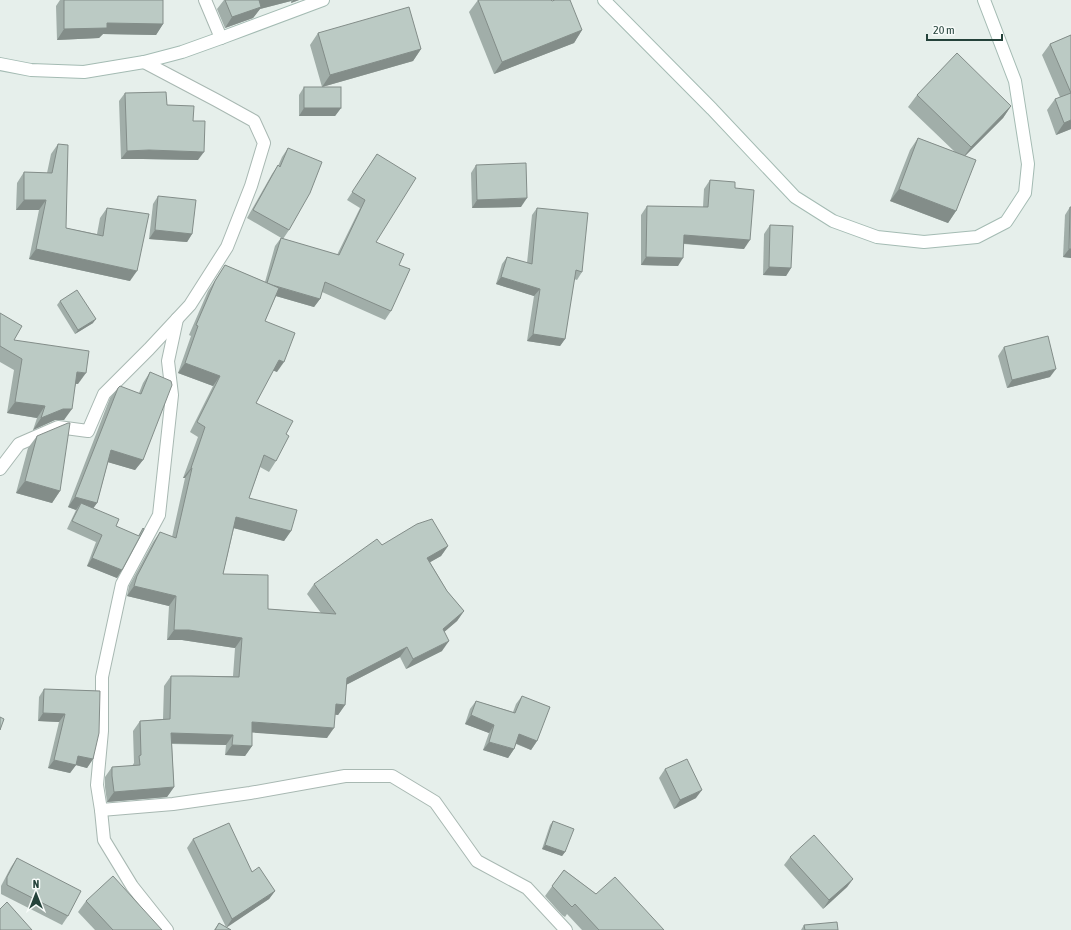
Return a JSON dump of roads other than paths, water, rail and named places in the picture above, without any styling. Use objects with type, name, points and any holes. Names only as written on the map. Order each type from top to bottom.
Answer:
[{"type":"street","points":[[205,0],[221,38]]},
{"type":"street","points":[[0,64],[31,70],[84,72],[144,62],[182,52],[324,0]]},
{"type":"street","points":[[604,0],[712,109],[795,197],[832,221],[877,237],[924,242],[977,237],[1006,222],[1025,193],[1028,164],[1015,81],[984,0]]},
{"type":"street","points":[[0,469],[19,444],[58,426],[88,431],[104,394],[149,350],[190,304],[227,247],[251,186],[264,143],[254,121],[144,62]]},
{"type":"street","points":[[167,930],[132,886],[104,840],[97,785],[102,730],[102,677],[122,584],[159,515],[172,395],[168,361],[177,319]]},
{"type":"street","points":[[101,810],[173,804],[250,793],[346,776],[392,776],[435,802],[477,861],[527,888],[566,930]]}]
